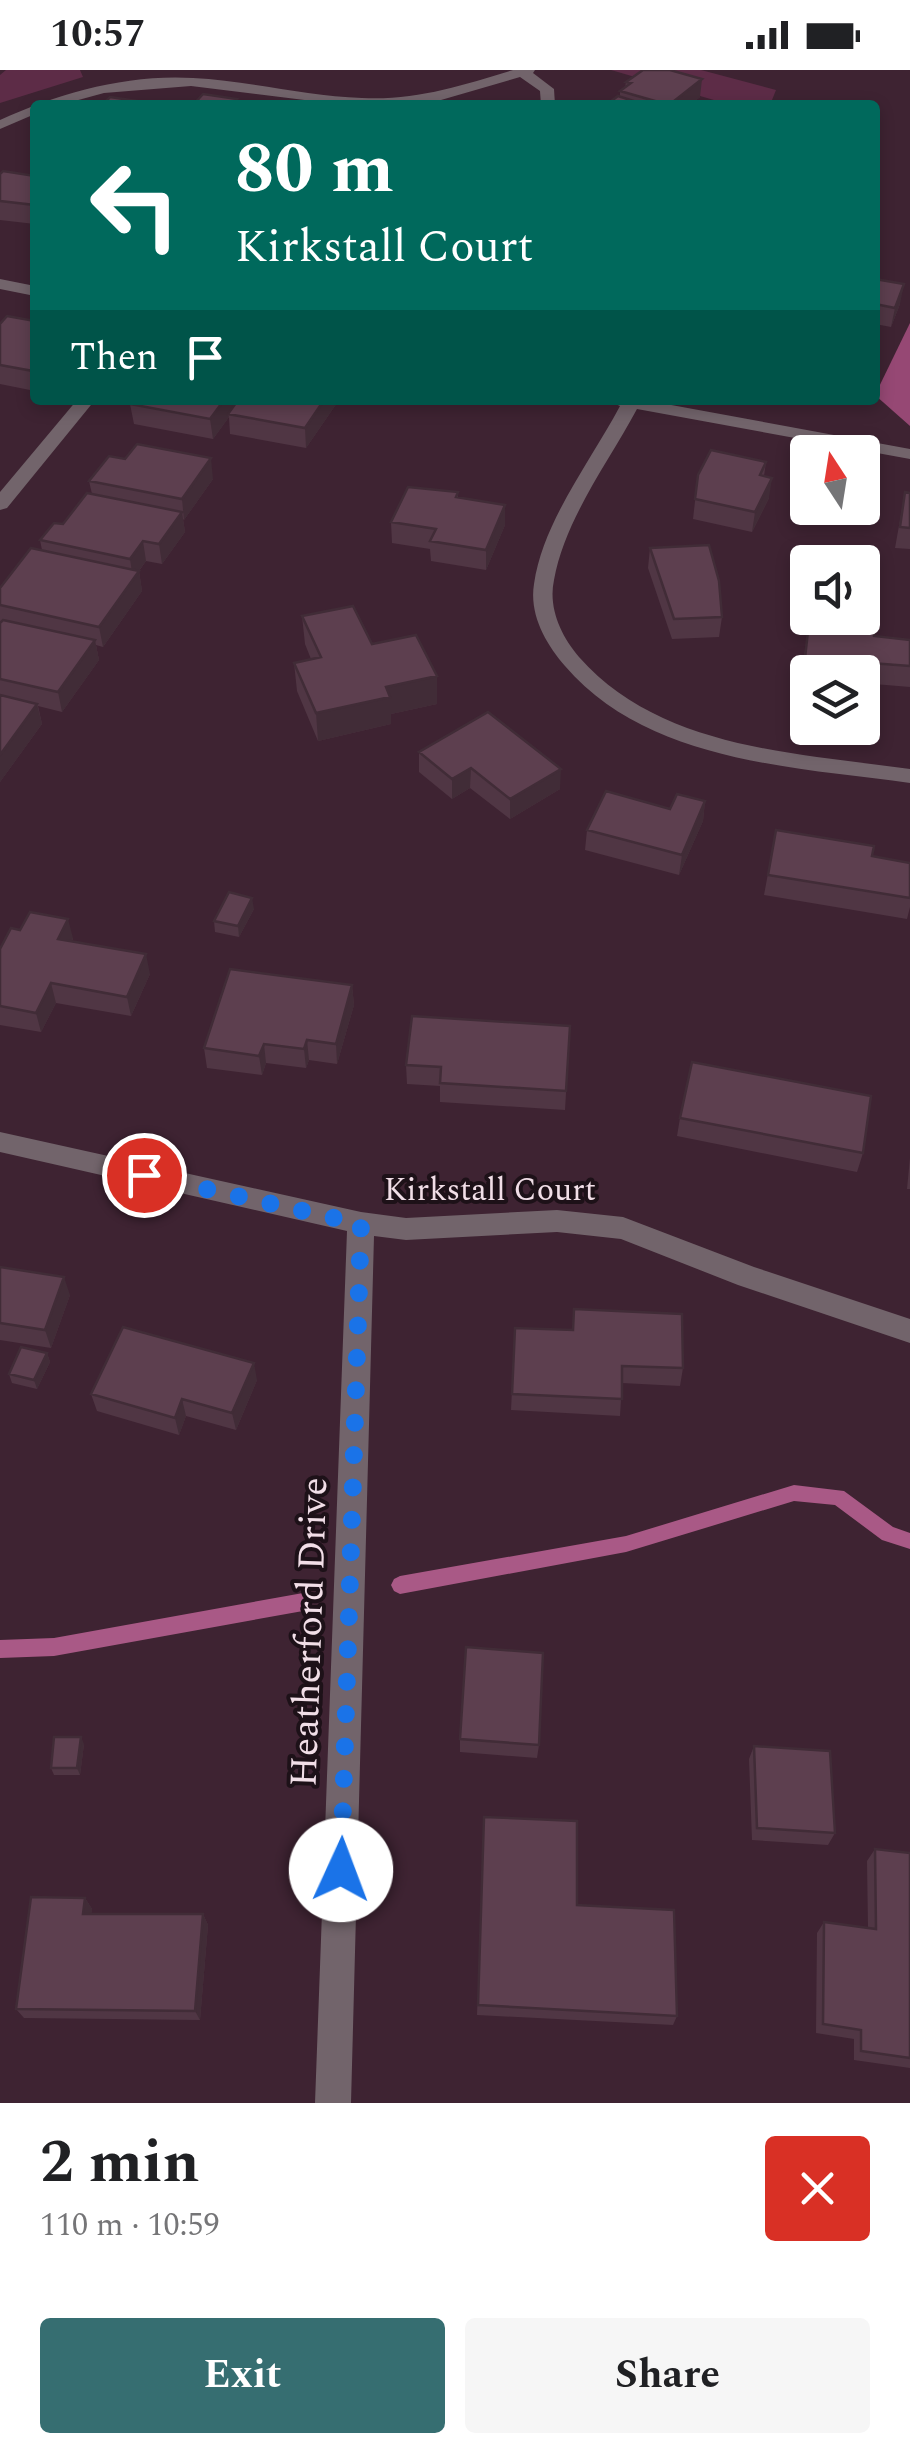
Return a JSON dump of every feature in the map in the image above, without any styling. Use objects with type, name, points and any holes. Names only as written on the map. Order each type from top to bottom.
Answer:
[{"type":"street","points":[[405,100],[441,96],[526,72],[546,89],[547,100]]},
{"type":"street","points":[[62,100],[104,89],[191,82],[351,100]]},
{"type":"street","points":[[0,126],[30,111]]},
{"type":"street","points":[[0,284],[30,290]]},
{"type":"street","points":[[0,504],[82,405]]},
{"type":"street","points":[[622,405],[543,584],[544,614],[567,658],[610,700],[680,734],[910,776]]},
{"type":"street","points":[[640,405],[910,454]]},
{"type":"street","name":"Kirkstall Court","points":[[0,1142],[361,1224],[406,1228],[557,1222],[623,1228],[748,1277],[910,1331]]},
{"type":"street","name":"Heatherford Drive","points":[[333,2103],[361,1224]]},
{"type":"shaded area","points":[[6,70],[80,70],[83,77],[0,103],[0,75]]},
{"type":"shaded area","points":[[611,70],[701,70],[776,90],[772,100],[714,100]]},
{"type":"shaded area","points":[[910,323],[910,426],[880,399],[880,385]]},
{"type":"building","points":[[643,70],[670,70],[702,79],[675,100],[652,100],[620,91],[631,83],[626,82]]},
{"type":"building","points":[[203,94],[237,99],[236,100],[198,100]]},
{"type":"building","points":[[3,171],[30,175],[30,204],[0,201]]},
{"type":"building","points":[[880,280],[904,284],[895,308],[880,305]]},
{"type":"building","points":[[7,316],[30,320],[30,370],[0,365],[0,324]]},
{"type":"building","points":[[135,405],[220,405],[210,419]]},
{"type":"building","points":[[234,405],[321,405],[305,428],[228,414]]},
{"type":"building","points":[[137,444],[211,458],[182,499],[89,481],[109,456],[125,459]]},
{"type":"building","points":[[711,450],[766,462],[760,475],[772,478],[755,512],[695,499],[698,475]]},
{"type":"building","points":[[408,487],[458,492],[456,497],[505,505],[486,550],[430,541],[436,529],[391,522]]},
{"type":"building","points":[[905,492],[910,493],[910,528],[900,527]]},
{"type":"building","points":[[87,493],[182,512],[159,544],[143,541],[130,559],[40,540],[54,523],[63,524]]},
{"type":"building","points":[[709,545],[719,581],[722,617],[674,619],[650,548]]},
{"type":"building","points":[[31,548],[139,571],[99,627],[0,605],[0,588]]},
{"type":"building","points":[[353,606],[372,644],[416,635],[437,676],[386,687],[390,697],[316,713],[294,663],[321,657],[302,616]]},
{"type":"building","points":[[3,620],[95,640],[58,692],[0,679]]},
{"type":"building","points":[[808,635],[874,635],[910,640],[910,666],[880,664],[880,655],[805,655]]},
{"type":"building","points":[[0,695],[37,704],[0,755]]},
{"type":"building","points":[[488,712],[561,769],[510,799],[471,768],[452,779],[419,752]]},
{"type":"building","points":[[606,791],[670,809],[677,794],[705,801],[682,855],[587,830]]},
{"type":"building","points":[[776,830],[874,846],[872,856],[910,863],[910,898],[768,875]]},
{"type":"building","points":[[229,892],[252,898],[238,926],[214,921]]},
{"type":"building","points":[[30,912],[68,919],[58,939],[146,954],[127,997],[51,983],[36,1013],[0,1006],[0,949],[11,928],[20,930]]},
{"type":"building","points":[[230,969],[352,985],[336,1044],[307,1040],[304,1049],[264,1044],[259,1056],[204,1048]]},
{"type":"building","points":[[412,1016],[570,1026],[566,1091],[440,1083],[441,1067],[406,1065]]},
{"type":"building","points":[[692,1062],[871,1096],[863,1153],[680,1118]]},
{"type":"building","points":[[0,1267],[64,1277],[45,1330],[0,1323]]},
{"type":"building","points":[[574,1309],[682,1314],[683,1368],[622,1366],[622,1399],[512,1394],[515,1328],[573,1330]]},
{"type":"building","points":[[123,1327],[254,1363],[232,1413],[182,1399],[175,1418],[91,1394]]},
{"type":"building","points":[[21,1347],[47,1353],[34,1380],[9,1374]]},
{"type":"building","points":[[466,1647],[543,1653],[539,1745],[460,1739]]},
{"type":"building","points":[[54,1737],[81,1737],[77,1768],[51,1768]]},
{"type":"building","points":[[754,1746],[830,1751],[835,1833],[757,1828]]},
{"type":"building","points":[[484,1817],[577,1821],[577,1905],[674,1910],[677,2016],[478,2005]]},
{"type":"building","points":[[875,1849],[910,1853],[910,2058],[861,2051],[861,2030],[823,2024],[824,1922],[876,1929]]},
{"type":"building","points":[[31,1897],[85,1898],[83,1914],[203,1914],[195,2011],[16,2009]]},
{"type":"waterway","points":[[400,1585],[626,1544],[794,1493],[838,1497],[888,1534],[910,1541]]},
{"type":"waterway","points":[[0,1649],[54,1647],[303,1602]]},
{"type":"route","points":[[144,1175],[361,1224],[362,1306],[341,1870]]}]
